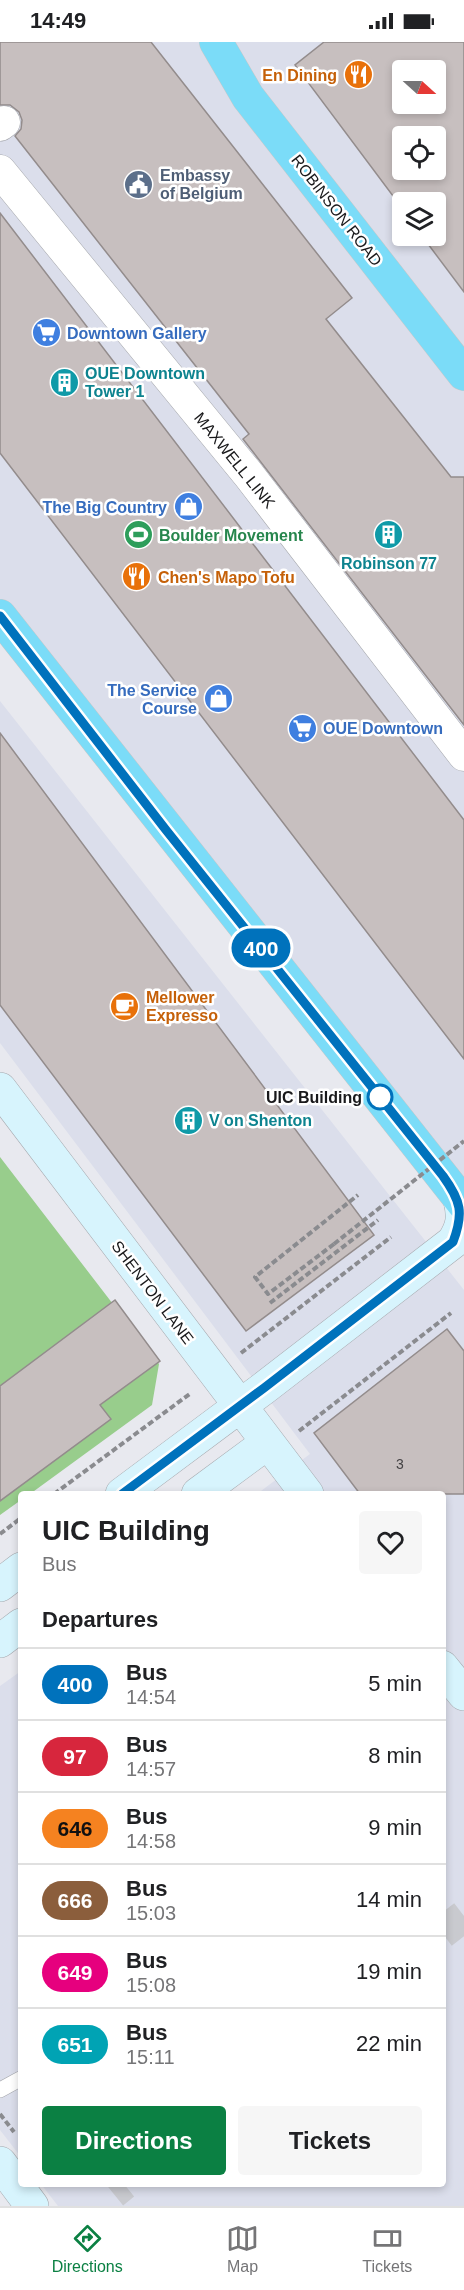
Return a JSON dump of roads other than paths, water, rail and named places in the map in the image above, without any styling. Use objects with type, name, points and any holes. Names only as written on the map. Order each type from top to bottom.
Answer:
[{"type":"highway","name":"ROBINSON ROAD","points":[[216,42],[248,97],[464,374]]},
{"type":"highway","points":[[0,616],[462,1202]]},
{"type":"main road","name":"SHENTON LANE","points":[[0,1089],[305,1491]]},
{"type":"main road","points":[[126,1491],[240,1407],[453,1242],[462,1228],[462,1202]]},
{"type":"main road","points":[[204,1491],[275,1453]]},
{"type":"main road","points":[[0,1585],[18,1571]]},
{"type":"main road","points":[[0,1641],[18,1627]]},
{"type":"main road","points":[[446,1672],[464,1694]]},
{"type":"main road","points":[[0,2163],[32,2206]]},
{"type":"street","name":"MAXWELL LINK","points":[[0,171],[248,474],[464,755]]},
{"type":"lane","points":[[0,2090],[18,2080]]},
{"type":"tunnel","points":[[446,1930],[464,1916]]},
{"type":"tunnel","points":[[113,2193],[120,2187]]},
{"type":"place","name":"En Dining","points":[[358,75]]},
{"type":"place","name":"Embassy of Belgium","points":[[139,184]]},
{"type":"place","name":"Downtown Gallery","points":[[46,333]]},
{"type":"place","name":"OUE Downtown Tower 1","points":[[64,382]]},
{"type":"place","name":"The Big Country","points":[[188,507]]},
{"type":"place","name":"Boulder Movement","points":[[138,535]]},
{"type":"place","name":"Robinson 77","points":[[389,535]]},
{"type":"place","name":"Chen's Mapo Tofu","points":[[137,577]]},
{"type":"place","name":"The Service Course","points":[[218,699]]},
{"type":"place","name":"OUE Downtown","points":[[302,728]]},
{"type":"place","name":"Mellower Expresso","points":[[125,1006]]},
{"type":"place","name":"UIC Building","points":[[380,1097]]},
{"type":"place","name":"V on Shenton","points":[[188,1120]]}]
